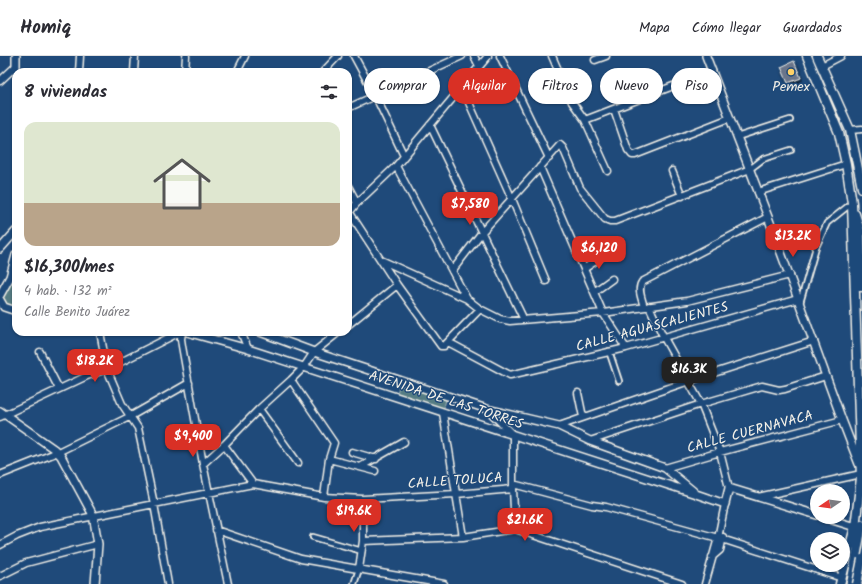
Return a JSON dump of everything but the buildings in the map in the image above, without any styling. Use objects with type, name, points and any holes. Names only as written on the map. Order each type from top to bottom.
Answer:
[{"type":"main road","points":[[807,56],[839,133],[846,164],[852,203],[861,475],[859,526],[851,584]]},
{"type":"main road","points":[[817,56],[850,130],[862,188]]},
{"type":"main road","points":[[852,203],[860,230],[862,287]]},
{"type":"main road","points":[[841,581],[859,526]]},
{"type":"main road","points":[[856,584],[862,559]]},
{"type":"main road","points":[[851,584],[862,570]]},
{"type":"street","points":[[16,56],[16,68]]},
{"type":"street","points":[[80,56],[80,68]]},
{"type":"street","points":[[134,56],[134,68]]},
{"type":"street","points":[[185,68],[186,56]]},
{"type":"street","points":[[239,68],[245,56]]},
{"type":"street","points":[[327,68],[338,56]]},
{"type":"street","points":[[354,56],[364,75]]},
{"type":"street","points":[[435,68],[462,56]]},
{"type":"street","points":[[474,56],[479,66],[488,56]]},
{"type":"street","points":[[500,56],[549,158]]},
{"type":"street","points":[[552,56],[572,102],[585,120],[608,171]]},
{"type":"street","points":[[594,60],[606,56]]},
{"type":"street","points":[[706,56],[711,68]]},
{"type":"street","points":[[822,66],[841,56]]},
{"type":"street","points":[[0,81],[12,72]]},
{"type":"street","points":[[585,120],[671,86]]},
{"type":"street","points":[[722,97],[790,275],[861,475],[758,497]]},
{"type":"street","points":[[352,106],[364,100]]},
{"type":"street","points":[[379,104],[404,156]]},
{"type":"street","points":[[352,210],[357,203],[396,166],[448,104]]},
{"type":"street","points":[[470,104],[512,199],[546,281]]},
{"type":"street","points":[[614,109],[628,150],[632,155],[730,118]]},
{"type":"street","points":[[737,138],[790,120]]},
{"type":"street","points":[[430,125],[524,320]]},
{"type":"street","points":[[850,130],[862,129]]},
{"type":"street","points":[[452,271],[482,232],[549,158],[558,145],[563,148],[580,188],[605,219],[610,221],[615,221],[682,196],[750,169],[763,160],[791,150]]},
{"type":"street","points":[[758,192],[846,164]]},
{"type":"street","points":[[396,166],[467,299]]},
{"type":"street","points":[[540,168],[603,313],[626,348]]},
{"type":"street","points":[[672,171],[682,196]]},
{"type":"street","points":[[352,194],[357,203]]},
{"type":"street","points":[[799,301],[816,247],[827,223],[852,203]]},
{"type":"street","points":[[705,584],[712,557],[720,539],[721,523],[729,488],[720,452],[701,404],[647,307],[640,285],[642,282],[768,217]]},
{"type":"street","points":[[352,218],[397,285],[441,346],[444,346],[480,309]]},
{"type":"street","points":[[0,249],[12,236]]},
{"type":"street","points":[[584,269],[604,255]]},
{"type":"street","points":[[381,260],[467,299],[480,309],[505,321],[603,313],[687,301],[790,275]]},
{"type":"street","points":[[0,295],[10,277],[12,270]]},
{"type":"street","points":[[594,292],[612,279]]},
{"type":"street","points":[[352,322],[397,285]]},
{"type":"street","points":[[0,300],[4,308],[12,310]]},
{"type":"street","name":"CALLE AGUASCALIENTES","points":[[448,342],[510,375],[626,348],[663,336],[799,301]]},
{"type":"street","points":[[101,336],[107,369],[122,404],[138,428],[154,504],[168,584]]},
{"type":"street","points":[[1,414],[87,376],[107,369],[173,336]]},
{"type":"street","points":[[181,336],[203,464],[228,584]]},
{"type":"street","name":"AVENIDA DE LAS TORRES","points":[[201,336],[248,349],[725,504]]},
{"type":"street","points":[[243,336],[248,349]]},
{"type":"street","name":"AVENIDA DE LAS TORRES","points":[[271,336],[314,352],[487,409],[558,426],[590,441],[665,468],[696,494]]},
{"type":"street","points":[[203,464],[259,409],[304,368],[314,352],[334,336]]},
{"type":"street","points":[[558,426],[689,381],[814,341]]},
{"type":"street","points":[[609,351],[619,381]]},
{"type":"street","points":[[40,352],[59,389]]},
{"type":"street","points":[[590,441],[701,404],[762,386],[779,390],[786,389],[826,376]]},
{"type":"street","points":[[291,380],[332,439],[334,447],[330,460],[324,498]]},
{"type":"street","points":[[0,476],[58,452],[131,416],[189,383]]},
{"type":"street","points":[[578,393],[583,417]]},
{"type":"street","points":[[259,409],[298,463]]},
{"type":"street","points":[[487,409],[513,435],[515,529]]},
{"type":"street","points":[[443,412],[463,537]]},
{"type":"street","points":[[1,414],[58,452],[93,515],[98,544],[95,584]]},
{"type":"street","name":"CALLE CUERNAVACA","points":[[665,468],[842,420]]},
{"type":"street","points":[[360,467],[404,442]]},
{"type":"street","points":[[224,445],[253,484]]},
{"type":"street","points":[[352,452],[376,459]]},
{"type":"street","points":[[330,460],[375,471]]},
{"type":"street","name":"CALLE TOLUCA","points":[[0,545],[17,536],[40,527],[93,515],[253,484],[324,498],[363,499],[456,494],[513,487],[606,507],[720,539],[841,581]]},
{"type":"street","points":[[729,488],[810,513]]},
{"type":"street","points":[[354,584],[359,569],[362,551],[363,499]]},
{"type":"street","points":[[363,541],[463,537],[515,529],[682,584]]},
{"type":"street","points":[[216,530],[301,559],[444,584]]},
{"type":"street","points":[[313,537],[362,551]]},
{"type":"street","points":[[0,576],[26,563],[98,544]]},
{"type":"green space","points":[[12,265],[12,308],[4,307],[0,296]]},
{"type":"green space","points":[[401,379],[448,392],[443,411],[396,397]]},
{"type":"place","name":"Pemex","points":[[791,72]]}]
